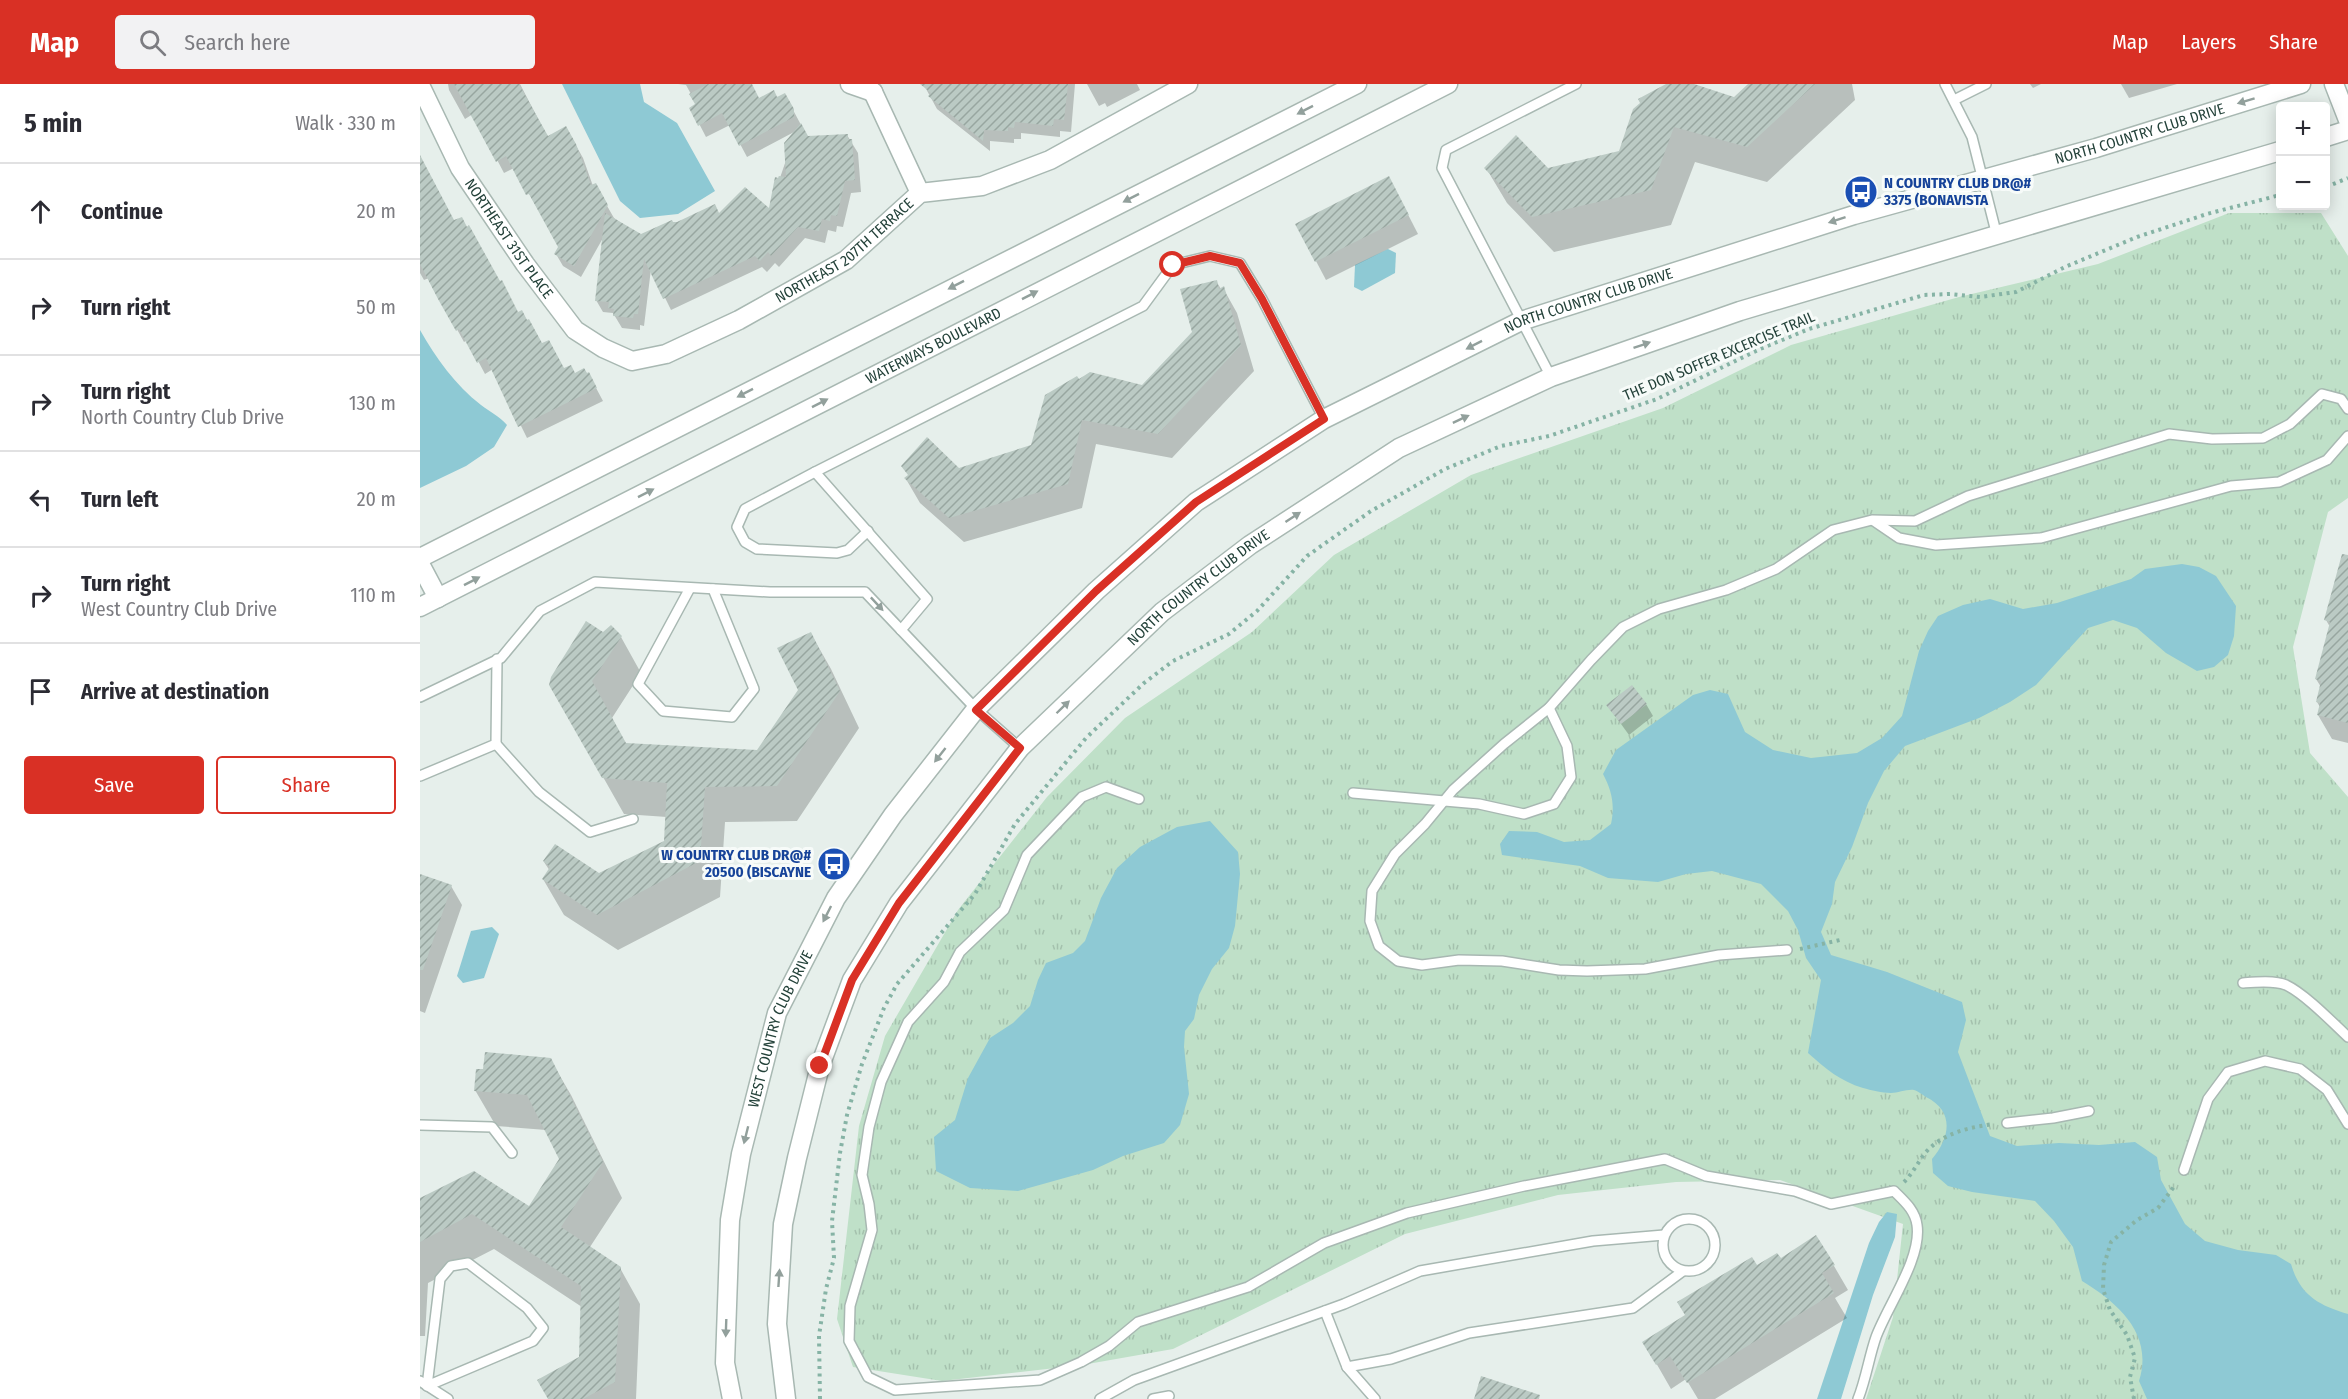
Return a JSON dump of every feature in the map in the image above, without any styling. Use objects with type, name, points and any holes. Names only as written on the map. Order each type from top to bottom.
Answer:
[{"type":"street","points":[[850,84],[875,88],[920,193]]},
{"type":"street","name":"NORTHEAST 207TH TERRACE","points":[[632,361],[666,354],[739,320],[846,260],[920,193],[982,186],[1050,160],[1188,84]]},
{"type":"street","points":[[420,558],[1357,84]]},
{"type":"street","name":"WATERWAYS BOULEVARD","points":[[420,607],[1448,84]]},
{"type":"street","name":"NORTH COUNTRY CLUB DRIVE","points":[[976,710],[1096,591],[1196,502],[1324,419],[1521,321],[1854,215],[2096,148],[2301,84]]},
{"type":"street","points":[[2334,84],[2348,120]]},
{"type":"street","name":"NORTHEAST 31ST PLACE","points":[[420,85],[460,168],[525,264],[575,330],[603,348],[632,361]]},
{"type":"street","points":[[2330,135],[2348,130]]},
{"type":"street","name":"NORTH COUNTRY CLUB DRIVE","points":[[1020,748],[1162,612],[1250,545],[1399,448],[1551,377],[1740,311],[2276,152]]},
{"type":"street","points":[[420,564],[438,598]]},
{"type":"street","name":"WEST COUNTRY CLUB DRIVE","points":[[732,1399],[725,1363],[730,1220],[741,1154],[777,1013],[836,898],[893,815],[976,710]]},
{"type":"street","points":[[786,1399],[777,1324],[783,1224],[796,1158],[820,1066],[852,980],[893,913],[965,816],[1020,748]]},
{"type":"lane","points":[[1551,377],[1442,168],[1446,150],[1576,84]]},
{"type":"lane","points":[[1945,84],[1972,137],[1997,236]]},
{"type":"lane","points":[[1954,100],[1986,84]]},
{"type":"lane","points":[[868,531],[848,550],[837,553],[757,549],[745,542],[737,526],[745,508],[1143,306],[1173,265],[1210,256],[1240,263],[1262,299],[1324,419]]},
{"type":"lane","points":[[1787,950],[1719,955],[1645,969],[1559,970],[1502,961],[1459,960],[1422,965],[1398,961],[1379,946],[1370,921],[1372,891],[1395,854],[1425,824],[1452,790],[1504,744],[1550,708],[1623,627],[1659,609],[1726,590],[1776,569],[1833,531],[1872,520],[1915,521],[1968,496],[2169,434],[2212,439],[2263,438],[2290,424],[2322,394],[2341,399],[2348,409]]},
{"type":"lane","points":[[1872,520],[1899,538],[1936,545],[2041,538],[2230,486],[2279,482],[2327,460],[2348,436]]},
{"type":"lane","points":[[815,471],[927,599],[901,630]]},
{"type":"lane","points":[[420,697],[497,659],[540,611],[595,582],[713,589],[865,592],[976,710],[1020,748]]},
{"type":"lane","points":[[690,588],[638,684],[663,711],[732,717],[754,689],[713,589]]},
{"type":"lane","points":[[497,659],[496,744],[539,792],[590,832],[633,819]]},
{"type":"lane","points":[[1353,793],[1479,804],[1524,814],[1554,804],[1571,777],[1566,746],[1550,708]]},
{"type":"lane","points":[[420,776],[496,744]]},
{"type":"lane","points":[[1139,799],[1106,787],[1082,797],[1027,855],[1004,910],[960,952],[944,982],[908,1022],[881,1082],[869,1127],[862,1175],[872,1230],[850,1306],[849,1341],[868,1377],[895,1390],[1040,1380],[1081,1362],[1109,1346],[1138,1322],[1248,1287],[1324,1243],[1407,1213],[1524,1186],[1665,1159],[1707,1176],[1795,1191],[1831,1204],[1894,1191],[1910,1206],[1917,1224],[1917,1242],[1908,1270],[1886,1311],[1875,1340],[1858,1399]]},
{"type":"lane","points":[[2243,983],[2256,981],[2285,985],[2311,1003],[2348,1037]]},
{"type":"lane","points":[[2184,1170],[2208,1099],[2228,1072],[2265,1061],[2300,1069],[2327,1090],[2348,1124]]},
{"type":"lane","points":[[2007,1123],[2089,1111]]},
{"type":"lane","points":[[420,1125],[492,1127],[512,1153]]},
{"type":"lane","points":[[1684,1220],[1701,1222],[1712,1234],[1715,1250],[1712,1258],[1699,1270],[1683,1271],[1674,1267],[1663,1253],[1664,1235],[1676,1222],[1684,1220]]},
{"type":"lane","points":[[1100,1399],[1115,1395],[1134,1380],[1325,1311],[1420,1271],[1593,1241],[1664,1235]]},
{"type":"lane","points":[[468,1263],[527,1308],[543,1328],[533,1341],[424,1383],[440,1279],[451,1266],[468,1263]]},
{"type":"lane","points":[[1347,1367],[1391,1359],[1469,1333],[1634,1308],[1683,1271]]},
{"type":"lane","points":[[1325,1311],[1347,1367],[1375,1399]]},
{"type":"lane","points":[[424,1383],[448,1399]]},
{"type":"lane","points":[[1153,1399],[1169,1396]]},
{"type":"path","points":[[2330,185],[2348,178]]},
{"type":"path","name":"THE DON SOFFER EXCERCISE TRAIL","points":[[819,1399],[819,1336],[826,1289],[834,1258],[832,1221],[840,1153],[847,1115],[862,1064],[884,1008],[897,984],[975,894],[1015,824],[1086,738],[1144,683],[1173,662],[1229,634],[1257,611],[1307,556],[1371,511],[1445,469],[1501,446],[1549,436],[1657,399],[1760,349],[1809,329],[1924,295],[1950,294],[1980,297],[2016,292],[2066,267],[2137,237],[2207,214],[2276,196]]},
{"type":"path","points":[[1787,950],[1804,949],[1840,940]]},
{"type":"path","points":[[1909,1177],[1927,1151],[1946,1137],[1970,1127],[2007,1123]]},
{"type":"path","points":[[2134,1399],[2130,1377],[2135,1358],[2127,1335],[2110,1310],[2103,1289],[2104,1265],[2111,1242],[2137,1220],[2158,1208],[2172,1192],[2184,1170]]},
{"type":"green space","points":[[2229,213],[2321,213],[2348,256],[2348,498],[2328,512],[2293,647],[2310,753],[2348,797],[2348,1399],[1866,1399],[1893,1317],[1903,1224],[1780,1180],[1676,1182],[1558,1195],[1405,1234],[1173,1349],[1082,1365],[942,1381],[853,1367],[837,1319],[859,1126],[885,1036],[958,910],[1047,797],[1125,718],[1252,632],[1334,555],[1471,475],[1663,408],[1791,345],[1959,297],[2098,264]]},
{"type":"water","points":[[562,84],[640,84],[644,102],[677,123],[715,191],[678,214],[640,218],[620,201]]},
{"type":"water","points":[[1388,249],[1396,253],[1395,273],[1362,291],[1354,287],[1355,265]]},
{"type":"water","points":[[420,330],[454,380],[507,425],[494,447],[466,466],[420,488]]},
{"type":"water","points":[[2182,564],[2199,567],[2216,576],[2236,606],[2234,636],[2228,655],[2214,667],[2197,671],[2166,653],[2137,628],[2113,620],[2088,628],[2036,685],[2010,702],[1979,718],[1905,746],[1884,771],[1868,803],[1852,847],[1835,882],[1832,904],[1821,932],[1831,955],[1887,972],[1962,1002],[1966,1020],[1958,1052],[1990,1136],[2017,1146],[2135,1142],[2157,1157],[2161,1180],[2185,1224],[2205,1241],[2238,1250],[2276,1255],[2291,1264],[2299,1284],[2312,1297],[2328,1307],[2348,1314],[2348,1399],[2147,1399],[2139,1381],[2142,1364],[2141,1349],[2130,1322],[2108,1299],[2082,1281],[2073,1247],[2054,1221],[2035,1201],[1972,1192],[1948,1186],[1933,1173],[1932,1159],[1943,1142],[1947,1125],[1942,1110],[1935,1103],[1914,1090],[1888,1093],[1847,1082],[1808,1053],[1821,980],[1806,958],[1798,930],[1788,911],[1761,884],[1712,871],[1686,874],[1658,882],[1608,878],[1580,866],[1502,855],[1500,844],[1509,831],[1537,832],[1564,842],[1590,840],[1611,824],[1612,798],[1603,774],[1616,750],[1693,695],[1710,690],[1728,694],[1745,732],[1773,750],[1811,758],[1857,753],[1882,738],[1902,716],[1919,651],[1938,616],[1963,605],[1990,599],[2023,609],[2057,603],[2131,579],[2145,569]]},
{"type":"water","points":[[1210,821],[1238,852],[1240,874],[1235,926],[1229,948],[1212,969],[1199,995],[1194,1019],[1185,1031],[1184,1047],[1189,1094],[1180,1125],[1164,1143],[1123,1156],[1093,1170],[1018,1191],[970,1188],[936,1171],[934,1137],[955,1120],[968,1078],[990,1038],[1013,1023],[1030,1006],[1046,963],[1073,953],[1085,941],[1101,898],[1117,868],[1140,847],[1177,827]]},
{"type":"water","points":[[492,927],[499,934],[484,978],[463,983],[457,976],[471,931]]},
{"type":"water","points":[[1887,1212],[1897,1214],[1895,1237],[1873,1295],[1841,1399],[1817,1399],[1869,1243],[1879,1222]]},
{"type":"building","points":[[454,84],[519,84],[548,136],[566,126],[576,144],[591,185],[596,183],[608,205],[574,266],[554,254],[558,247],[529,194],[526,195],[506,156],[496,162]]},
{"type":"building","points":[[708,84],[752,84],[759,98],[774,90],[777,97],[785,93],[794,109],[794,117],[739,146],[722,113],[698,126],[689,108],[695,104],[689,94]]},
{"type":"building","points":[[920,84],[1068,84],[1064,120],[1054,119],[1053,126],[1015,122],[1014,128],[1008,127],[1008,131],[984,130],[983,141],[928,96],[931,93]]},
{"type":"building","points":[[1666,84],[1694,84],[1734,97],[1748,84],[1815,84],[1747,147],[1674,127],[1651,190],[1532,217],[1484,168],[1516,135],[1548,168],[1619,151],[1633,109],[1640,103],[1638,99]]},
{"type":"building","points":[[801,123],[808,136],[848,134],[848,139],[852,139],[855,180],[845,181],[837,216],[831,215],[830,221],[822,219],[819,231],[798,227],[771,256],[768,252],[760,261],[755,256],[663,299],[644,259],[638,314],[634,314],[633,318],[613,316],[614,309],[608,308],[609,302],[595,301],[605,213],[641,234],[672,220],[677,222],[715,204],[719,213],[745,187],[769,208],[775,177],[786,177],[784,143]]},
{"type":"building","points":[[420,155],[454,220],[462,217],[467,227],[469,225],[518,312],[522,310],[527,320],[529,319],[542,343],[549,340],[564,368],[571,365],[575,373],[584,368],[587,373],[589,372],[597,388],[518,427],[486,358],[477,363],[459,329],[456,331],[420,264]]},
{"type":"building","points":[[1389,176],[1409,215],[1315,262],[1295,224]]},
{"type":"building","points":[[1217,280],[1219,289],[1224,286],[1241,345],[1158,434],[1082,420],[1068,484],[949,518],[904,478],[908,475],[901,466],[927,437],[959,468],[1031,445],[1045,395],[1077,376],[1079,379],[1090,372],[1142,385],[1192,332],[1180,289]]},
{"type":"building","points":[[2342,554],[2348,555],[2348,723],[2317,715],[2320,703],[2316,702],[2321,681],[2315,679],[2330,622],[2324,620]]},
{"type":"building","points":[[586,621],[603,632],[611,625],[622,636],[592,681],[626,743],[757,750],[798,690],[777,648],[811,632],[840,691],[777,786],[705,787],[700,861],[597,915],[542,879],[550,867],[543,861],[555,844],[599,873],[664,841],[667,783],[602,778],[549,685],[551,677]]},
{"type":"building","points":[[1632,685],[1647,704],[1621,724],[1606,705]]},
{"type":"building","points":[[420,874],[452,885],[423,970],[420,970]]},
{"type":"building","points":[[485,1052],[551,1058],[603,1162],[561,1227],[621,1267],[615,1382],[583,1399],[548,1399],[537,1380],[579,1357],[581,1286],[472,1214],[420,1242],[420,1198],[474,1171],[529,1206],[559,1159],[527,1095],[474,1091],[476,1069],[483,1069]]},
{"type":"building","points":[[1816,1235],[1835,1265],[1822,1273],[1834,1293],[1687,1383],[1670,1356],[1656,1365],[1642,1342],[1685,1315],[1677,1302],[1752,1257],[1757,1265],[1777,1253],[1781,1258]]},
{"type":"building","points":[[1481,1376],[1540,1395],[1539,1399],[1474,1399]]},
{"type":"place","name":"N COUNTRY CLUB DR@# 3375 (BONAVISTA","points":[[1861,192]]},
{"type":"place","name":"W COUNTRY CLUB DR@# 20500 (BISCAYNE","points":[[834,864]]},
{"type":"route","points":[[820,1066],[852,980],[899,903],[1020,748],[976,710],[1096,591],[1196,502],[1324,419],[1262,299],[1240,263],[1210,256],[1173,265]]}]
